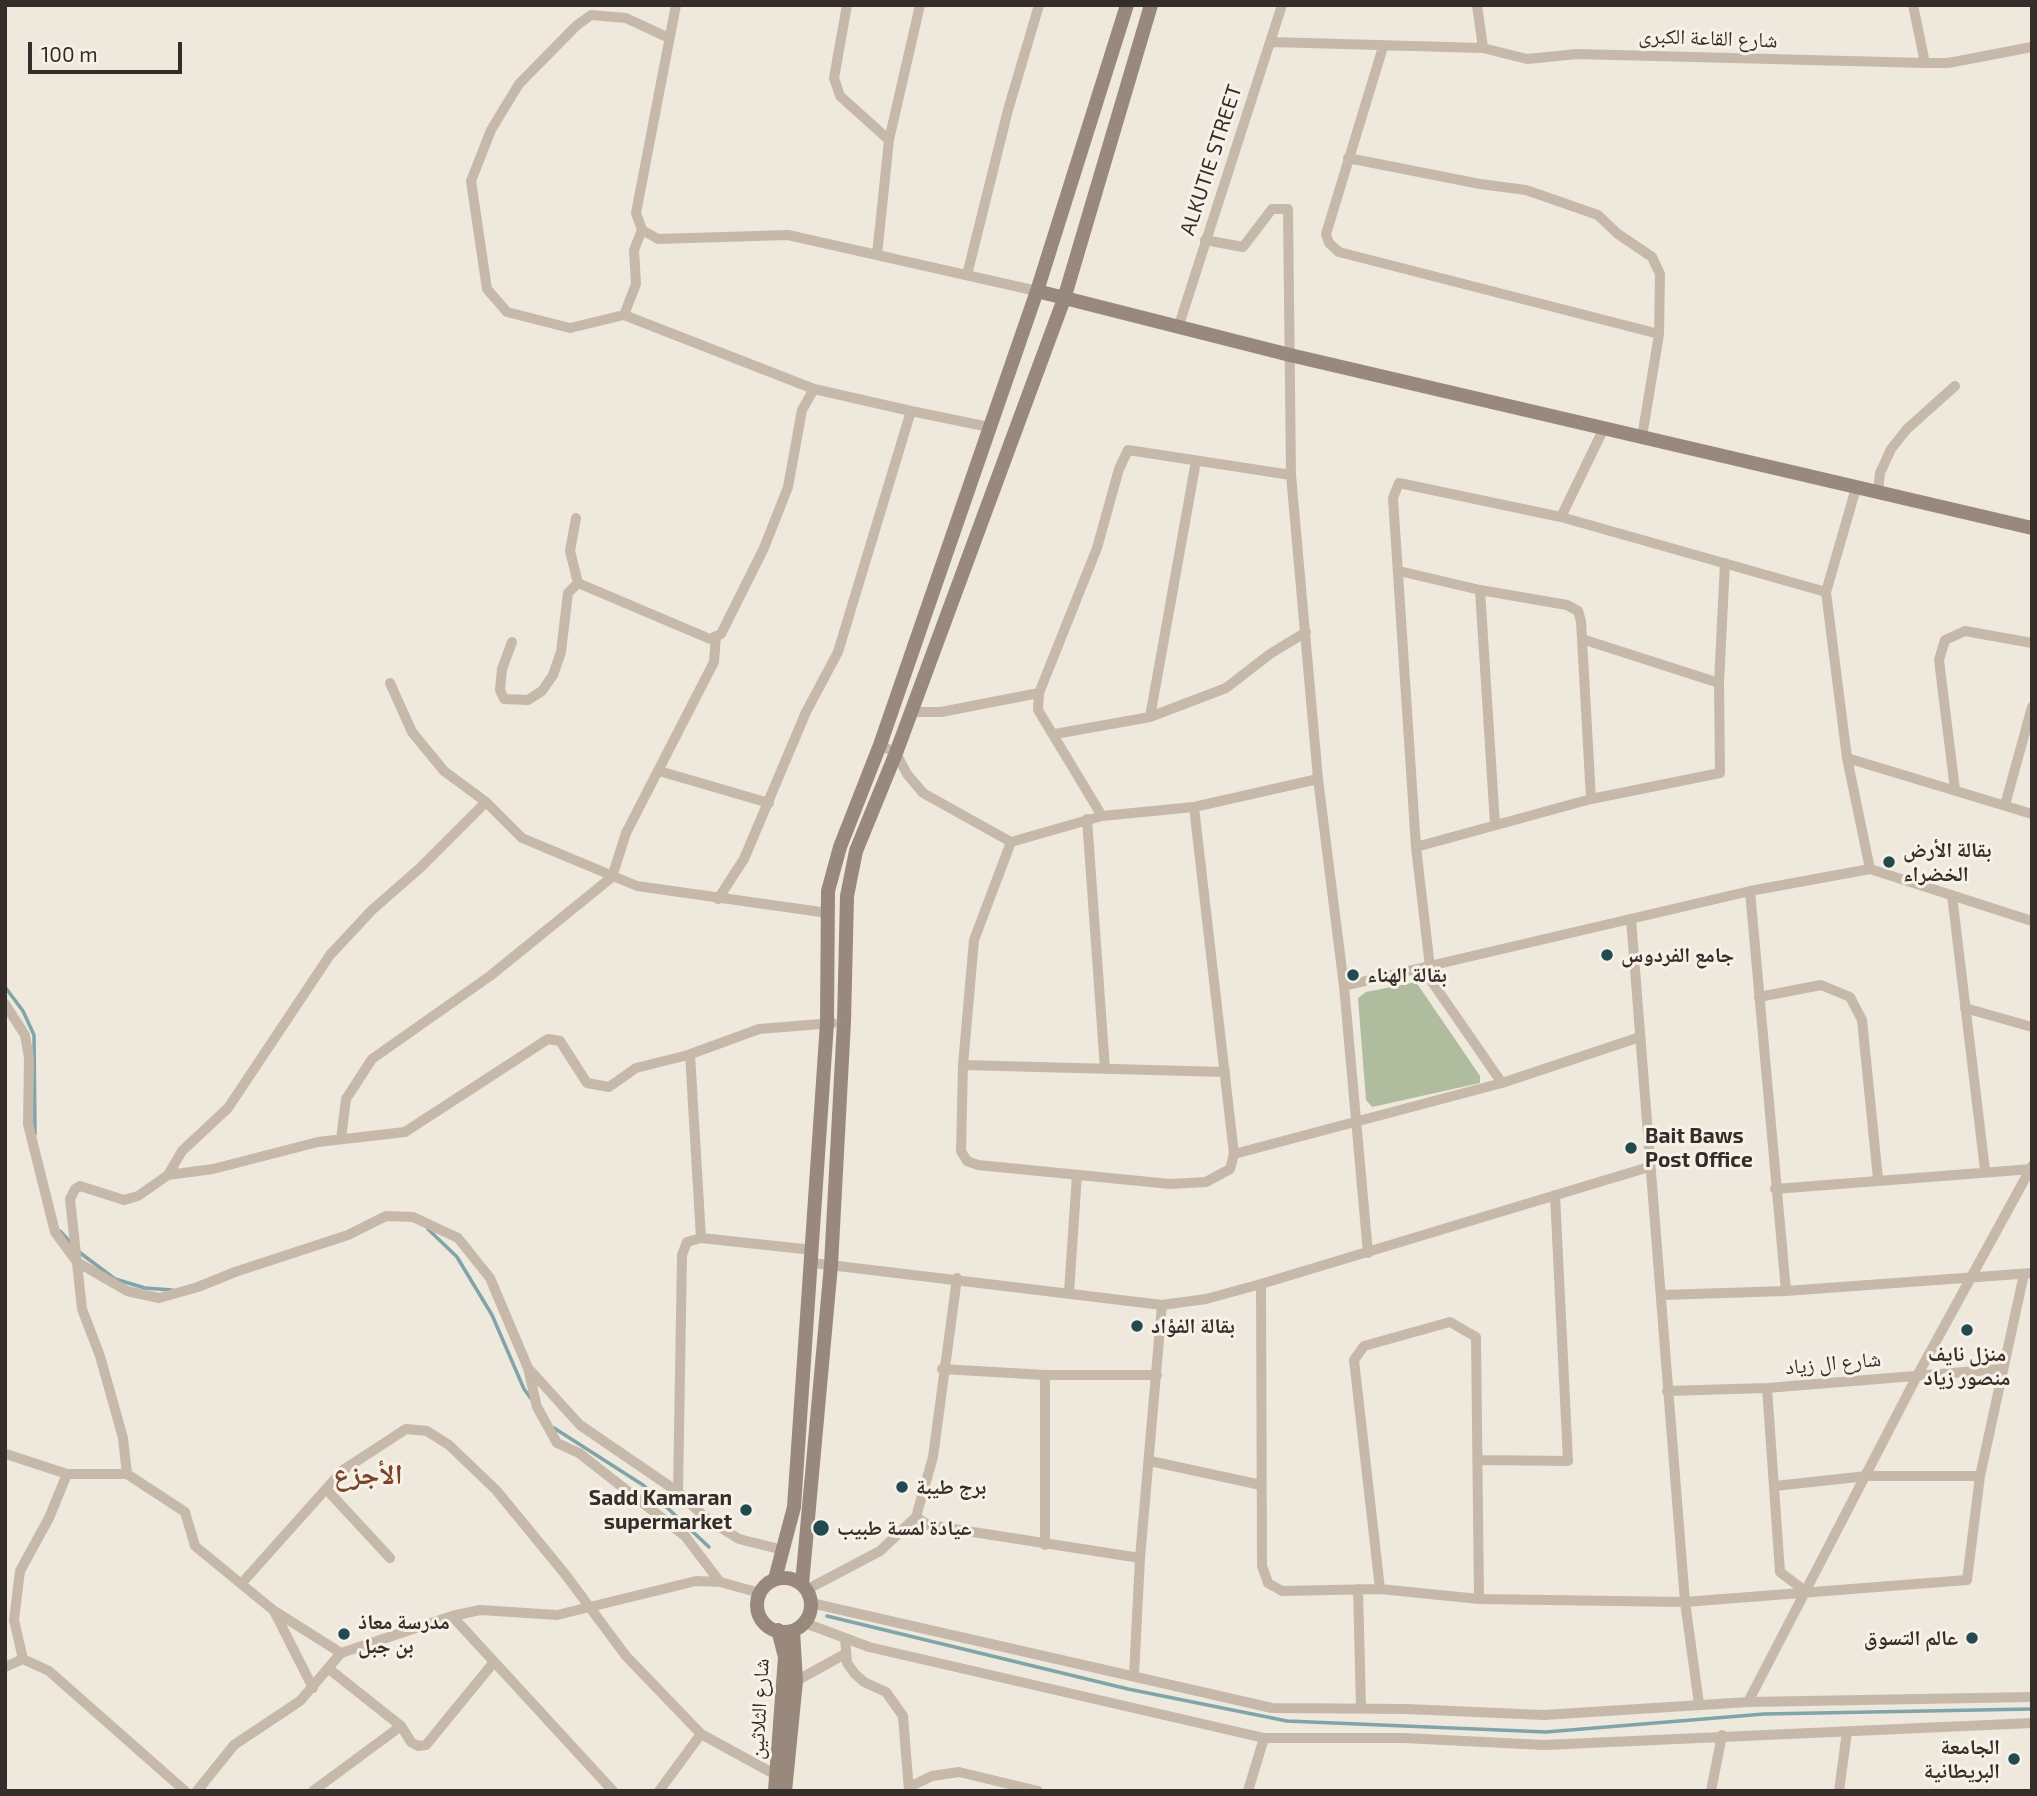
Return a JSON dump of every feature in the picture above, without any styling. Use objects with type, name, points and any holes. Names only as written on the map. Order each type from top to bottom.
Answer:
[{"type":"main road","points":[[1129,5],[1037,291],[880,745],[840,847],[828,891],[827,1023],[794,1507],[775,1579],[760,1593],[758,1614],[766,1626],[778,1630],[799,1627],[806,1592],[831,1265],[844,1022],[847,896],[853,862],[1064,299],[1149,9]]},
{"type":"main road","points":[[1037,291],[1290,355],[2032,528]]},
{"type":"main road","points":[[775,1579],[789,1578],[806,1592]]},
{"type":"main road","name":"شارع الثلاثين","points":[[785,1791],[799,1627]]},
{"type":"main road","name":"شارع الثلاثين","points":[[775,1791],[785,1657],[778,1630]]},
{"type":"street","points":[[676,5],[636,213],[642,230],[658,239],[788,235],[1037,291]]},
{"type":"street","points":[[847,5],[834,78],[840,96],[889,140]]},
{"type":"street","points":[[877,254],[889,140],[920,5]]},
{"type":"street","points":[[967,275],[1008,110],[1039,5]]},
{"type":"street","points":[[1129,5],[1149,9]]},
{"type":"street","name":"ALKUTIE STREET","points":[[1178,328],[1282,5]]},
{"type":"street","points":[[1477,5],[1483,48]]},
{"type":"street","points":[[1913,5],[1925,63]]},
{"type":"street","points":[[669,38],[626,18],[591,15],[576,26],[519,84],[491,130],[471,181],[486,289],[506,312],[570,328],[624,315],[814,389],[989,427]]},
{"type":"street","name":"شارع القاعة الكبرى","points":[[1270,42],[1483,48],[1527,59],[1577,54],[1925,63],[1948,63],[2032,47]]},
{"type":"street","points":[[1383,47],[1326,234],[1339,252],[1659,334]]},
{"type":"street","points":[[1348,158],[1480,184],[1509,186],[1598,215],[1618,234],[1642,248],[1657,264],[1659,334],[1642,437]]},
{"type":"street","points":[[1205,240],[1243,247],[1272,209],[1288,209],[1291,475],[1318,779],[1344,986],[1368,1252]]},
{"type":"street","points":[[624,315],[636,284],[634,250],[642,230]]},
{"type":"street","points":[[1878,492],[1880,473],[1891,449],[1907,429],[1955,386]]},
{"type":"street","points":[[578,583],[692,634],[710,639],[721,634],[764,548],[788,487],[802,410],[814,389]]},
{"type":"street","points":[[718,899],[744,859],[806,712],[838,652],[911,411]]},
{"type":"street","points":[[1561,517],[1604,428]]},
{"type":"street","points":[[1102,816],[1055,734],[1038,710],[1039,693],[1097,548],[1119,469],[1128,450],[1291,475]]},
{"type":"street","points":[[1150,717],[1196,461]]},
{"type":"street","points":[[1502,1083],[1426,968],[1393,498],[1399,483],[1561,517],[1826,592]]},
{"type":"street","points":[[1856,488],[1826,592],[1847,758],[1870,869]]},
{"type":"street","points":[[576,518],[570,551],[578,583]]},
{"type":"street","points":[[1416,846],[1591,799],[1720,773],[1719,682],[1725,564]]},
{"type":"street","points":[[1399,571],[1567,606],[1578,611],[1591,799]]},
{"type":"street","points":[[512,642],[502,668],[500,690],[504,699],[528,700],[541,691],[554,675],[561,652],[568,593],[578,583]]},
{"type":"street","points":[[1480,590],[1495,824]]},
{"type":"street","points":[[1955,790],[1940,660],[1945,640],[1965,631],[2032,643]]},
{"type":"street","points":[[1055,734],[1150,717],[1226,688],[1270,654],[1306,632]]},
{"type":"street","points":[[341,1139],[346,1099],[372,1059],[490,976],[612,877],[626,833],[714,662],[716,636]]},
{"type":"street","points":[[1582,639],[1719,682]]},
{"type":"street","points":[[390,683],[412,732],[444,771],[486,802],[522,838],[637,886],[828,913]]},
{"type":"street","points":[[911,712],[941,712],[1039,693]]},
{"type":"street","points":[[2005,805],[2032,707]]},
{"type":"street","points":[[880,745],[896,753],[907,774],[923,793],[1011,842],[1087,819],[1194,807],[1318,779]]},
{"type":"street","points":[[1847,758],[2032,814]]},
{"type":"street","points":[[659,771],[769,803]]},
{"type":"street","points":[[127,1474],[119,1426],[100,1356],[82,1308],[70,1199],[75,1189],[80,1186],[124,1200],[138,1196],[168,1175],[182,1151],[228,1108],[244,1087],[330,955],[372,910],[420,868],[486,802]]},
{"type":"street","points":[[1011,842],[974,940],[963,1065],[961,1151],[967,1161],[978,1165],[1170,1184],[1206,1182],[1230,1169],[1234,1154],[1194,807]]},
{"type":"street","points":[[1087,819],[1105,1069]]},
{"type":"street","points":[[1344,986],[1750,891],[1870,869],[2032,921]]},
{"type":"street","points":[[1750,891],[1786,1292]]},
{"type":"street","points":[[1952,895],[1985,1170]]},
{"type":"street","points":[[1631,919],[1685,1602],[1699,1704]]},
{"type":"street","points":[[1759,997],[1821,985],[1850,997],[1862,1020],[1878,1180]]},
{"type":"street","points":[[5,1004],[25,1035],[29,1058],[28,1124],[55,1232],[78,1262],[127,1291],[159,1298],[348,1235],[386,1216],[413,1217],[458,1238],[490,1278],[528,1368],[537,1407],[557,1443],[579,1453],[685,1536],[720,1581]]},
{"type":"street","points":[[1965,1008],[2032,1027]]},
{"type":"street","points":[[168,1175],[213,1169],[318,1142],[405,1132],[548,1039],[560,1041],[587,1083],[610,1087],[636,1068],[690,1054],[759,1029],[844,1022]]},
{"type":"street","points":[[1234,1154],[1502,1083],[1640,1037]]},
{"type":"street","points":[[690,1054],[701,1238]]},
{"type":"street","points":[[963,1065],[1225,1072]]},
{"type":"street","points":[[678,1492],[682,1255],[687,1242],[701,1238],[813,1256],[831,1265],[957,1278],[1162,1305],[1206,1299],[1261,1284],[1649,1167]]},
{"type":"street","points":[[1775,1189],[2031,1168]]},
{"type":"street","points":[[1748,1702],[1917,1376],[2031,1168]]},
{"type":"street","points":[[1069,1292],[1077,1175]]},
{"type":"street","points":[[1479,1460],[1569,1461],[1556,1195]]},
{"type":"street","points":[[1261,1284],[1262,1566],[1268,1583],[1282,1591],[1380,1589],[1479,1599],[1685,1602],[1967,1580],[1980,1476],[2001,1369],[2028,1273],[1786,1292],[1662,1295]]},
{"type":"street","points":[[806,1592],[880,1552],[916,1517],[933,1457],[942,1369],[957,1278]]},
{"type":"street","points":[[1134,1675],[1140,1558],[1162,1305]]},
{"type":"street","points":[[1380,1589],[1354,1360],[1364,1346],[1450,1322],[1476,1337],[1479,1599]]},
{"type":"street","points":[[528,1368],[580,1425],[678,1492],[707,1519],[739,1539],[783,1549]]},
{"type":"street","points":[[942,1369],[1045,1376],[1157,1375]]},
{"type":"street","name":"شارع ال زياد","points":[[1667,1391],[1767,1388],[2001,1369]]},
{"type":"street","points":[[1045,1376],[1045,1545]]},
{"type":"street","points":[[1767,1388],[1780,1572],[1805,1591]]},
{"type":"street","points":[[242,1584],[328,1491],[343,1470],[391,1436],[406,1429],[427,1431],[449,1445],[496,1490],[565,1574],[588,1609],[626,1656],[701,1734],[776,1775]]},
{"type":"street","points":[[6,1454],[67,1474],[127,1474],[153,1488],[184,1512],[195,1546],[273,1610],[341,1653]]},
{"type":"street","points":[[1150,1461],[1261,1485]]},
{"type":"street","points":[[23,1659],[14,1620],[20,1570],[49,1518],[67,1474]]},
{"type":"street","points":[[1775,1486],[1867,1476],[1980,1476]]},
{"type":"street","points":[[328,1491],[390,1558]]},
{"type":"street","points":[[916,1517],[928,1525],[1140,1558]]},
{"type":"street","points":[[197,1791],[234,1745],[300,1701],[341,1653],[452,1616],[480,1610],[557,1615],[696,1581],[720,1581],[760,1593]]},
{"type":"street","points":[[1358,1589],[1361,1708]]},
{"type":"street","points":[[806,1592],[1272,1708],[1361,1708],[1544,1716],[1748,1702],[2032,1697]]},
{"type":"street","points":[[273,1610],[313,1688]]},
{"type":"street","points":[[452,1616],[613,1791]]},
{"type":"street","points":[[799,1627],[869,1647],[1264,1738],[1404,1738],[1544,1745],[2032,1723]]},
{"type":"street","points":[[845,1638],[845,1654],[858,1678],[886,1692],[900,1709],[906,1723],[909,1789],[932,1776],[959,1772],[1038,1791]]},
{"type":"street","points":[[796,1681],[845,1654]]},
{"type":"street","points":[[5,1667],[23,1659],[49,1671],[185,1791]]},
{"type":"street","points":[[329,1669],[401,1726],[411,1742],[418,1746],[426,1745],[494,1662]]},
{"type":"street","points":[[313,1791],[401,1726]]},
{"type":"street","points":[[1839,1791],[1847,1732]]},
{"type":"street","points":[[659,1791],[701,1734]]},
{"type":"street","points":[[1711,1791],[1722,1735]]},
{"type":"street","points":[[1248,1791],[1264,1738]]},
{"type":"green space","points":[[1416,982],[1480,1076],[1480,1083],[1372,1107],[1366,1100],[1358,998],[1366,992]]},
{"type":"waterway","points":[[5,987],[23,1011],[34,1035],[35,1134]]},
{"type":"waterway","points":[[428,1229],[457,1257],[492,1315],[524,1389],[532,1400]]},
{"type":"waterway","points":[[60,1231],[71,1243]]},
{"type":"waterway","points":[[79,1252],[115,1279],[145,1288],[172,1290]]},
{"type":"waterway","points":[[554,1428],[643,1485],[709,1547]]},
{"type":"waterway","points":[[827,1616],[1128,1689],[1287,1721],[1546,1732],[1764,1714],[2032,1709]]},
{"type":"place","name":"بقالة الأرض الخضراء","points":[[1889,862]]},
{"type":"place","name":"جامع الفردوس","points":[[1607,955]]},
{"type":"place","name":"بقالة الهناء","points":[[1353,975]]},
{"type":"place","name":"Bait Baws Post Office","points":[[1631,1148]]},
{"type":"place","name":"بقالة الفؤاد","points":[[1137,1326]]},
{"type":"place","name":"منزل نايف منصور زياد","points":[[1967,1330]]},
{"type":"place","name":"برج طيبة","points":[[902,1487]]},
{"type":"place","name":"Sadd Kamaran supermarket","points":[[746,1510]]},
{"type":"place","name":"عيادة لمسة طبيب","points":[[821,1528]]},
{"type":"place","name":"مدرسة معاذ بن جبل","points":[[344,1634]]},
{"type":"place","name":"عالم التسوق","points":[[1972,1638]]},
{"type":"place","name":"الجامعة البريطانية","points":[[2014,1759]]},
{"type":"district","name":"الأجزع","points":[[368,1475]]}]
